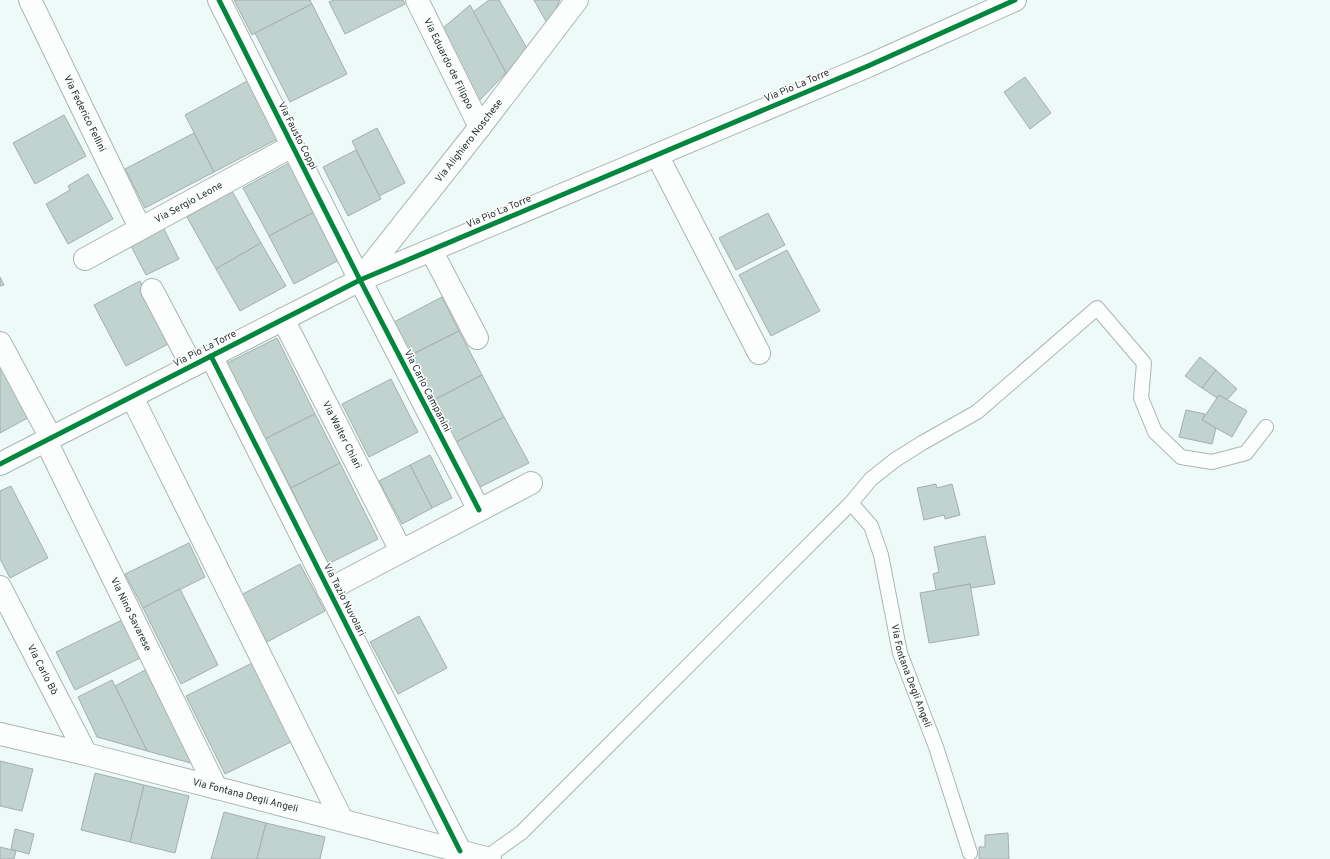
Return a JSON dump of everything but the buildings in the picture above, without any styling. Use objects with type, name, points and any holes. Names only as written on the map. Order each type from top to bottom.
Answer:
[{"type":"street","name":"Via Federico Fellini","points":[[30,0],[140,228]]},
{"type":"street","name":"Via Fausto Coppi","points":[[219,0],[360,280]]},
{"type":"street","name":"Via Eduardo de Filippo","points":[[417,0],[480,127]]},
{"type":"street","name":"Via Alighiero Noschese","points":[[360,280],[577,0]]},
{"type":"street","name":"Via Pio La Torre","points":[[0,464],[360,280],[868,66],[1015,0]]},
{"type":"street","name":"Via Sergio Leone","points":[[86,258],[292,146]]},
{"type":"street","points":[[656,155],[759,353]]},
{"type":"street","points":[[431,250],[477,338]]},
{"type":"street","name":"Via Carlo Campanini","points":[[360,280],[479,510]]},
{"type":"street","points":[[152,290],[192,366]]},
{"type":"street","name":"Via Walter Chiari","points":[[283,319],[402,551]]},
{"type":"street","name":"Via Nino Savarese","points":[[0,343],[48,439],[216,788]]},
{"type":"street","name":"Via Tazio Nuvolari","points":[[211,356],[460,851]]},
{"type":"street","points":[[132,396],[342,820]]},
{"type":"street","points":[[328,590],[531,483]]},
{"type":"street","name":"Via Carlo Bò","points":[[0,587],[86,754]]},
{"type":"street","name":"Via Fontana Degli Angeli","points":[[0,734],[86,754],[487,859]]},
{"type":"lane","points":[[487,859],[522,832],[851,503],[871,479],[922,443],[976,412],[1097,308],[1144,363],[1141,398],[1155,432],[1181,457],[1212,462],[1246,453],[1266,427]]},
{"type":"lane","name":"Via Fontana Degli Angeli","points":[[851,503],[871,526],[876,540],[881,555],[900,653],[936,747],[970,853]]},
{"type":"cycle path","points":[[219,0],[360,280],[479,510]]},
{"type":"cycle path","points":[[0,464],[360,280],[868,66],[1015,0]]},
{"type":"cycle path","points":[[211,356],[460,851]]}]
